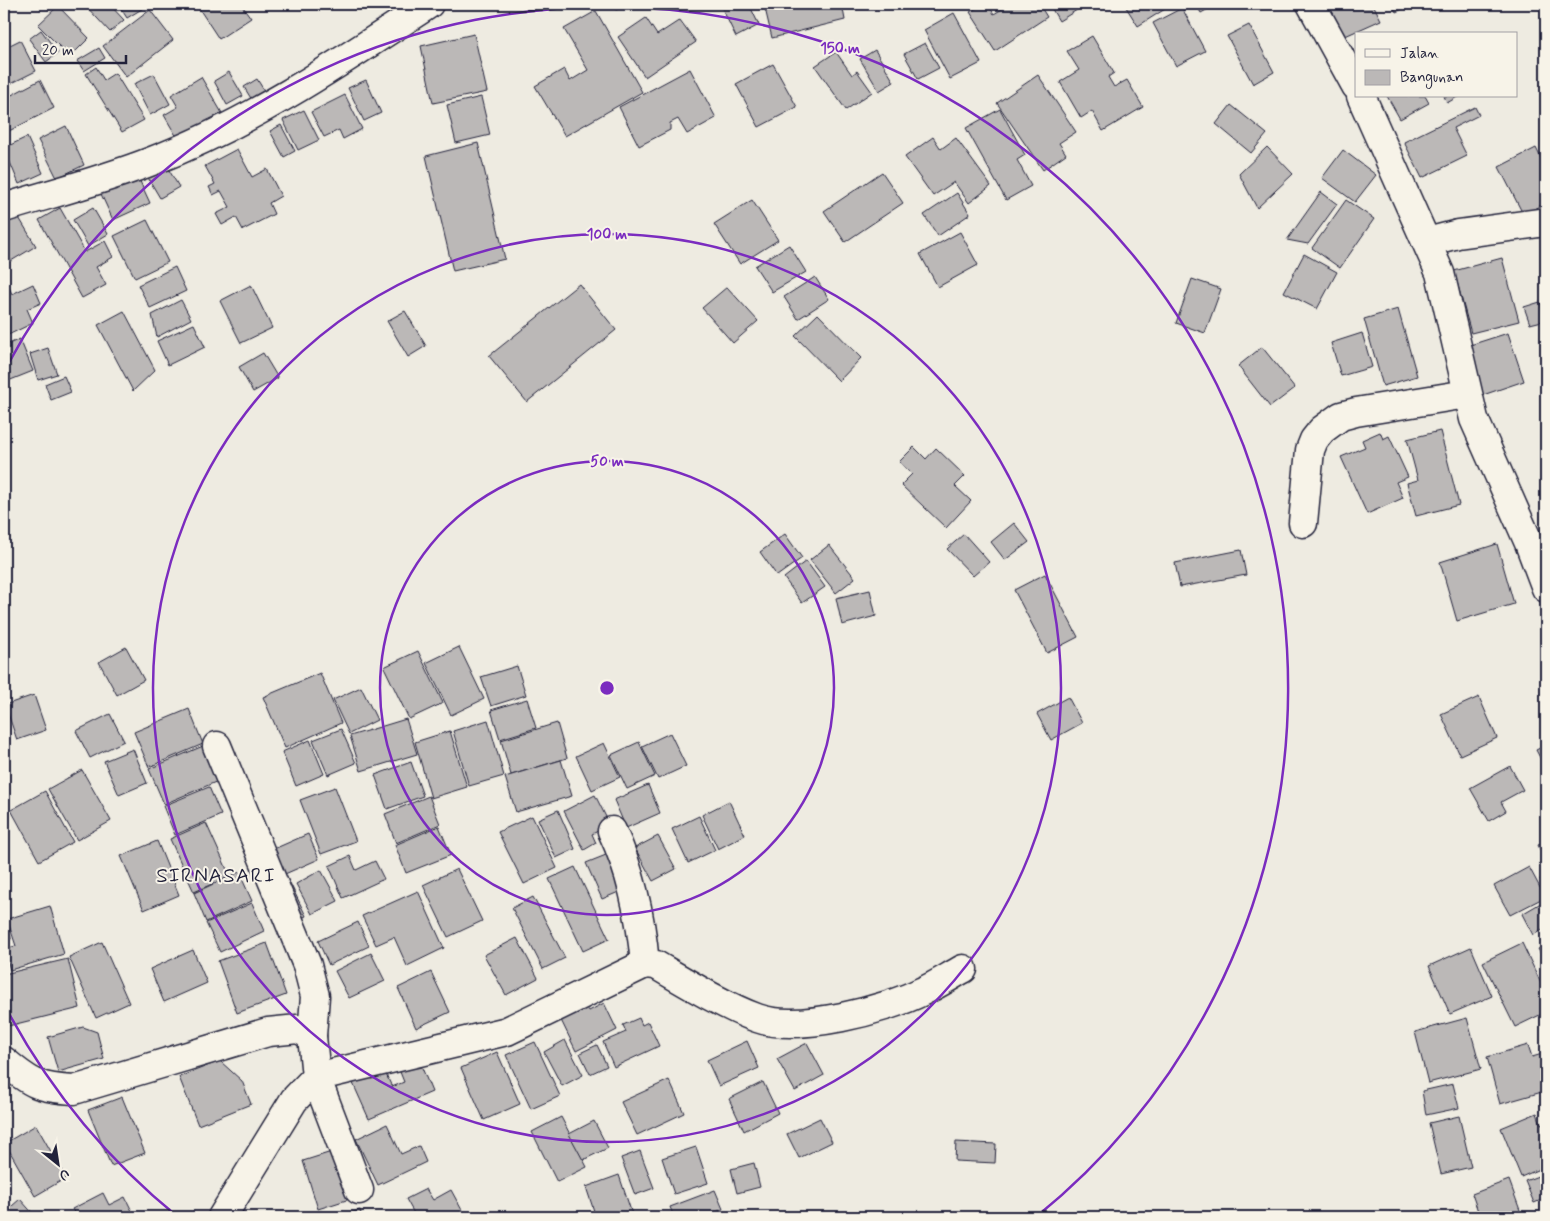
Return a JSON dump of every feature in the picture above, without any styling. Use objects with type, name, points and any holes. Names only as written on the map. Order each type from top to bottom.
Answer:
[{"type":"street","points":[[4,208],[152,162],[241,121],[351,56],[429,4]]},
{"type":"street","points":[[1311,4],[1355,84]]},
{"type":"street","points":[[1362,98],[1427,242],[1445,292],[1474,419],[1529,543],[1546,588]]},
{"type":"street","points":[[1427,242],[1458,234],[1546,222]]},
{"type":"street","points":[[1303,523],[1310,450],[1314,440],[1332,422],[1356,412],[1467,394]]},
{"type":"street","points":[[217,746],[307,964],[315,996],[312,1036],[316,1077],[359,1190]]},
{"type":"street","points":[[612,831],[624,856],[632,885],[642,926],[645,964]]},
{"type":"street","points":[[222,1217],[294,1100],[316,1077],[507,1031],[645,964],[656,965],[757,1018],[778,1023],[809,1023],[880,1008],[922,992],[963,968]]},
{"type":"street","points":[[4,1062],[33,1083],[48,1088],[74,1090],[268,1032],[298,1029],[312,1036]]},
{"type":"building","points":[[84,4],[109,4],[124,20],[110,32]]},
{"type":"building","points":[[118,4],[150,4],[127,18]]},
{"type":"building","points":[[196,4],[241,4],[251,18],[219,39]]},
{"type":"building","points":[[612,4],[625,4],[616,10]]},
{"type":"building","points":[[720,4],[749,4],[759,25],[736,37]]},
{"type":"building","points":[[764,4],[842,4],[845,20],[772,38]]},
{"type":"building","points":[[983,4],[988,4],[994,14],[1010,4],[1039,4],[1047,17],[995,51],[970,12]]},
{"type":"building","points":[[1049,4],[1084,4],[1085,5],[1059,21]]},
{"type":"building","points":[[1124,4],[1173,4],[1138,26]]},
{"type":"building","points":[[1196,4],[1217,4],[1201,13]]},
{"type":"building","points":[[1328,4],[1373,4],[1381,20],[1343,37]]},
{"type":"building","points":[[1392,4],[1413,4],[1396,12]]},
{"type":"building","points":[[1471,4],[1482,4],[1474,8]]},
{"type":"building","points":[[58,6],[89,38],[70,57],[38,25]]},
{"type":"building","points":[[1182,8],[1205,51],[1176,66],[1153,23]]},
{"type":"building","points":[[150,10],[173,40],[126,77],[103,46]]},
{"type":"building","points":[[596,11],[642,92],[565,136],[535,86],[564,69],[570,81],[588,70],[564,29]]},
{"type":"building","points":[[954,13],[981,63],[950,79],[924,30]]},
{"type":"building","points":[[646,18],[657,35],[680,20],[696,42],[645,77],[618,37]]},
{"type":"building","points":[[1249,25],[1274,72],[1253,84],[1227,36]]},
{"type":"building","points":[[41,30],[58,53],[46,62],[29,39]]},
{"type":"building","points":[[474,34],[487,92],[433,103],[421,46]]},
{"type":"building","points":[[1092,36],[1114,73],[1108,77],[1114,87],[1127,80],[1143,107],[1103,131],[1092,111],[1081,118],[1060,82],[1079,70],[1067,51]]},
{"type":"building","points":[[20,40],[36,71],[4,87],[4,48]]},
{"type":"building","points":[[925,43],[939,68],[918,79],[904,54]]},
{"type":"building","points":[[99,48],[105,58],[84,71],[77,61]]},
{"type":"building","points":[[875,50],[894,82],[879,91],[860,59]]},
{"type":"building","points":[[836,52],[852,75],[857,71],[872,92],[846,110],[815,66]]},
{"type":"building","points":[[773,64],[797,107],[759,127],[736,84]]},
{"type":"building","points":[[96,67],[104,80],[115,73],[144,120],[122,132],[86,74]]},
{"type":"building","points":[[690,69],[716,118],[687,134],[678,119],[670,123],[670,130],[639,146],[619,107]]},
{"type":"building","points":[[229,72],[243,96],[227,105],[214,81]]},
{"type":"building","points":[[154,74],[170,104],[150,115],[134,84]]},
{"type":"building","points":[[1038,75],[1076,132],[1059,143],[1066,154],[1043,170],[997,103]]},
{"type":"building","points":[[201,77],[222,113],[178,139],[164,115],[178,107],[171,95]]},
{"type":"building","points":[[257,79],[265,92],[252,100],[244,87]]},
{"type":"building","points":[[40,80],[54,108],[7,132],[4,125],[4,99]]},
{"type":"building","points":[[366,80],[381,113],[364,121],[348,88]]},
{"type":"building","points":[[345,95],[362,129],[343,139],[339,130],[324,137],[311,112]]},
{"type":"building","points":[[481,97],[490,135],[456,143],[447,105]]},
{"type":"building","points":[[1388,98],[1426,98],[1429,103],[1400,119]]},
{"type":"building","points":[[1445,98],[1456,98],[1447,103]]},
{"type":"building","points":[[1231,105],[1267,134],[1251,153],[1216,124]]},
{"type":"building","points":[[1475,107],[1479,115],[1453,128],[1467,156],[1422,178],[1404,142]]},
{"type":"building","points":[[1000,109],[1025,155],[1017,160],[1031,186],[1006,200],[966,128]]},
{"type":"building","points":[[304,110],[319,140],[298,150],[283,120]]},
{"type":"building","points":[[281,125],[295,151],[284,157],[270,131]]},
{"type":"building","points":[[66,126],[84,165],[57,178],[38,140]]},
{"type":"building","points":[[27,137],[43,173],[19,184],[4,148]]},
{"type":"building","points":[[933,137],[941,149],[956,138],[991,186],[969,203],[954,182],[933,196],[905,157]]},
{"type":"building","points":[[478,143],[505,259],[453,271],[426,156]]},
{"type":"building","points":[[1267,147],[1293,174],[1257,208],[1239,174]]},
{"type":"building","points":[[1536,148],[1546,168],[1546,203],[1523,214],[1499,167]]},
{"type":"building","points":[[237,149],[252,177],[267,169],[281,196],[269,203],[274,214],[243,230],[236,217],[222,225],[216,214],[230,207],[221,191],[213,195],[209,187],[215,184],[205,166]]},
{"type":"building","points":[[1343,150],[1376,175],[1355,202],[1322,178]]},
{"type":"building","points":[[166,165],[179,187],[160,198],[147,176]]},
{"type":"building","points":[[882,172],[903,203],[845,242],[824,211]]},
{"type":"building","points":[[138,177],[150,203],[113,220],[101,194]]},
{"type":"building","points":[[1321,192],[1337,204],[1308,244],[1287,240]]},
{"type":"building","points":[[957,193],[970,214],[938,236],[924,215]]},
{"type":"building","points":[[752,200],[778,240],[740,264],[714,224]]},
{"type":"building","points":[[1346,200],[1374,219],[1340,268],[1312,248]]},
{"type":"building","points":[[60,208],[85,252],[105,241],[113,257],[96,267],[106,285],[82,298],[39,220]]},
{"type":"building","points":[[93,208],[108,234],[88,246],[73,220]]},
{"type":"building","points":[[15,211],[36,246],[11,261],[4,249],[4,218]]},
{"type":"building","points":[[147,220],[168,262],[135,278],[114,236]]},
{"type":"building","points":[[960,232],[978,265],[938,287],[920,254]]},
{"type":"building","points":[[789,245],[806,272],[772,292],[755,266]]},
{"type":"building","points":[[1304,254],[1337,272],[1317,309],[1284,292]]},
{"type":"building","points":[[1502,258],[1519,321],[1471,333],[1454,271]]},
{"type":"building","points":[[175,267],[186,291],[150,308],[138,285]]},
{"type":"building","points":[[815,277],[829,299],[798,319],[784,297]]},
{"type":"building","points":[[1192,279],[1221,289],[1205,333],[1176,323]]},
{"type":"building","points":[[7,283],[12,294],[33,284],[41,303],[27,309],[33,323],[6,336],[4,331],[4,285]]},
{"type":"building","points":[[579,284],[616,330],[527,402],[489,356]]},
{"type":"building","points":[[251,285],[272,328],[241,343],[220,301]]},
{"type":"building","points":[[727,287],[758,321],[733,343],[702,308]]},
{"type":"building","points":[[181,300],[191,319],[157,337],[152,315]]},
{"type":"building","points":[[1540,302],[1546,320],[1530,324],[1524,307]]},
{"type":"building","points":[[1398,309],[1417,376],[1383,386],[1364,319]]},
{"type":"building","points":[[124,311],[155,370],[133,391],[98,325]]},
{"type":"building","points":[[405,311],[426,346],[408,357],[387,321]]},
{"type":"building","points":[[818,314],[861,358],[839,381],[795,336]]},
{"type":"building","points":[[194,324],[205,347],[168,365],[157,341]]},
{"type":"building","points":[[1362,333],[1372,367],[1341,376],[1331,343]]},
{"type":"building","points":[[1508,333],[1524,381],[1483,395],[1467,346]]},
{"type":"building","points":[[20,339],[33,371],[8,381],[4,370],[4,346]]},
{"type":"building","points":[[1262,347],[1295,388],[1270,407],[1238,366]]},
{"type":"building","points":[[48,348],[57,374],[38,380],[30,354]]},
{"type":"building","points":[[263,353],[278,378],[253,392],[239,367]]},
{"type":"building","points":[[64,376],[71,392],[51,400],[45,384]]},
{"type":"building","points":[[1440,431],[1459,505],[1416,516],[1407,483],[1418,480],[1407,439]]},
{"type":"building","points":[[1380,432],[1383,439],[1389,436],[1408,477],[1396,482],[1403,498],[1367,514],[1341,457],[1365,447],[1362,440]]},
{"type":"building","points":[[914,447],[926,459],[936,448],[965,476],[955,486],[971,501],[946,528],[901,485],[912,474],[899,462]]},
{"type":"building","points":[[1014,523],[1029,542],[1005,560],[991,542]]},
{"type":"building","points":[[785,534],[802,558],[777,576],[760,552]]},
{"type":"building","points":[[964,534],[989,562],[973,576],[947,549]]},
{"type":"building","points":[[1497,544],[1514,604],[1457,621],[1440,562]]},
{"type":"building","points":[[829,545],[855,578],[836,593],[810,560]]},
{"type":"building","points":[[1241,550],[1246,575],[1180,587],[1175,563]]},
{"type":"building","points":[[806,561],[825,587],[802,603],[784,578]]},
{"type":"building","points":[[1045,574],[1078,637],[1047,653],[1014,590]]},
{"type":"building","points":[[870,590],[876,616],[842,625],[836,598]]},
{"type":"building","points":[[126,647],[144,680],[117,695],[99,662]]},
{"type":"building","points":[[459,647],[484,699],[451,715],[426,663]]},
{"type":"building","points":[[418,651],[443,703],[409,719],[384,667]]},
{"type":"building","points":[[517,666],[526,695],[491,706],[481,677]]},
{"type":"building","points":[[320,673],[341,723],[285,748],[263,697]]},
{"type":"building","points":[[361,687],[377,720],[349,734],[333,700]]},
{"type":"building","points":[[34,695],[46,730],[17,740],[5,705]]},
{"type":"building","points":[[1068,697],[1082,723],[1051,740],[1037,714]]},
{"type":"building","points":[[1479,697],[1497,738],[1460,755],[1441,714]]},
{"type":"building","points":[[527,699],[536,728],[500,739],[491,710]]},
{"type":"building","points":[[189,709],[203,744],[149,767],[134,732]]},
{"type":"building","points":[[110,714],[124,741],[90,758],[76,731]]},
{"type":"building","points":[[406,719],[417,754],[361,771],[350,736]]},
{"type":"building","points":[[488,720],[504,776],[469,786],[453,731]]},
{"type":"building","points":[[557,723],[567,758],[511,775],[501,740]]},
{"type":"building","points":[[341,729],[356,763],[328,775],[313,740]]},
{"type":"building","points":[[450,731],[467,787],[431,798],[415,742]]},
{"type":"building","points":[[670,733],[686,766],[658,779],[642,746]]},
{"type":"building","points":[[310,740],[324,774],[296,786],[282,752]]},
{"type":"building","points":[[639,742],[655,776],[627,789],[611,755]]},
{"type":"building","points":[[604,743],[620,777],[592,790],[576,756]]},
{"type":"building","points":[[1546,745],[1546,769],[1536,750]]},
{"type":"building","points":[[203,746],[218,781],[164,804],[149,769]]},
{"type":"building","points":[[133,749],[147,783],[119,795],[104,761]]},
{"type":"building","points":[[561,760],[572,796],[516,812],[505,777]]},
{"type":"building","points":[[411,762],[423,796],[387,809],[375,775]]},
{"type":"building","points":[[1510,766],[1523,790],[1501,802],[1506,811],[1489,821],[1470,788]]},
{"type":"building","points":[[82,770],[111,821],[77,840],[48,789]]},
{"type":"building","points":[[648,785],[660,813],[626,828],[614,800]]},
{"type":"building","points":[[209,787],[221,815],[175,835],[163,806]]},
{"type":"building","points":[[335,787],[356,841],[321,854],[300,800]]},
{"type":"building","points":[[45,791],[73,842],[39,861],[11,810]]},
{"type":"building","points":[[595,795],[610,825],[592,834],[596,843],[584,850],[564,811]]},
{"type":"building","points":[[429,796],[440,824],[396,843],[385,814]]},
{"type":"building","points":[[729,801],[745,835],[718,849],[702,815]]},
{"type":"building","points":[[558,810],[575,849],[556,858],[538,819]]},
{"type":"building","points":[[532,816],[557,868],[524,884],[498,832]]},
{"type":"building","points":[[699,816],[715,850],[688,863],[672,829]]},
{"type":"building","points":[[206,823],[230,876],[194,892],[170,839]]},
{"type":"building","points":[[439,826],[451,855],[406,873],[395,845]]},
{"type":"building","points":[[308,834],[319,859],[278,877],[267,852]]},
{"type":"building","points":[[658,836],[676,869],[653,881],[635,848]]},
{"type":"building","points":[[157,841],[179,895],[144,910],[121,856]]},
{"type":"building","points":[[1546,841],[1546,862],[1538,845]]},
{"type":"building","points":[[611,853],[626,889],[602,899],[586,863]]},
{"type":"building","points":[[350,856],[356,870],[375,861],[384,879],[343,898],[329,866]]},
{"type":"building","points":[[575,867],[609,939],[583,951],[549,879]]},
{"type":"building","points":[[1529,867],[1545,897],[1510,915],[1494,886]]},
{"type":"building","points":[[457,869],[482,921],[448,937],[423,885]]},
{"type":"building","points":[[321,870],[338,901],[312,914],[296,884]]},
{"type":"building","points":[[239,872],[252,901],[206,922],[194,893]]},
{"type":"building","points":[[1546,876],[1546,890],[1540,879]]},
{"type":"building","points":[[290,883],[306,916],[293,922],[278,889]]},
{"type":"building","points":[[418,891],[444,948],[407,966],[394,937],[376,945],[362,916]]},
{"type":"building","points":[[533,897],[565,958],[543,969],[512,908]]},
{"type":"building","points":[[1546,900],[1546,928],[1533,935],[1522,914]]},
{"type":"building","points":[[252,903],[264,931],[220,952],[206,923]]},
{"type":"building","points":[[50,906],[64,954],[10,970],[4,949],[16,946],[7,919]]},
{"type":"building","points":[[4,913],[11,939],[4,941]]},
{"type":"building","points":[[358,922],[369,946],[329,965],[318,941]]},
{"type":"building","points":[[517,938],[538,978],[506,995],[484,955]]},
{"type":"building","points":[[102,942],[129,1003],[96,1018],[69,957]]},
{"type":"building","points":[[267,943],[286,995],[237,1013],[218,961]]},
{"type":"building","points":[[1522,943],[1546,994],[1546,1012],[1515,1027],[1483,962]]},
{"type":"building","points":[[1546,945],[1546,963],[1538,949]]},
{"type":"building","points":[[1471,947],[1492,996],[1450,1014],[1429,966]]},
{"type":"building","points":[[193,950],[207,983],[164,1002],[150,969]]},
{"type":"building","points":[[371,953],[385,981],[349,998],[335,971]]},
{"type":"building","points":[[68,959],[80,1008],[4,1027],[4,974]]},
{"type":"building","points":[[431,972],[450,1012],[416,1028],[398,988]]},
{"type":"building","points":[[585,1003],[589,1011],[604,1003],[617,1030],[576,1051],[559,1016]]},
{"type":"building","points":[[639,1018],[642,1025],[648,1022],[659,1046],[614,1067],[603,1042],[626,1032],[623,1025]]},
{"type":"building","points":[[1467,1018],[1481,1069],[1428,1083],[1415,1032]]},
{"type":"building","points":[[83,1027],[97,1032],[104,1059],[58,1072],[48,1037]]},
{"type":"building","points":[[565,1040],[583,1075],[562,1086],[544,1052]]},
{"type":"building","points":[[747,1041],[759,1068],[719,1086],[707,1060]]},
{"type":"building","points":[[535,1042],[560,1096],[531,1109],[506,1055]]},
{"type":"building","points":[[807,1043],[824,1075],[795,1091],[777,1059]]},
{"type":"building","points":[[597,1045],[607,1066],[590,1074],[580,1053]]},
{"type":"building","points":[[1528,1045],[1532,1057],[1546,1053],[1546,1086],[1541,1088],[1542,1092],[1500,1104],[1487,1057]]},
{"type":"building","points":[[497,1052],[520,1104],[484,1120],[461,1068]]},
{"type":"building","points":[[220,1061],[242,1081],[251,1104],[198,1125],[179,1077]]},
{"type":"building","points":[[420,1063],[432,1092],[369,1119],[352,1081],[383,1068],[392,1087],[404,1082],[400,1072]]},
{"type":"building","points":[[669,1080],[684,1113],[637,1135],[621,1102]]},
{"type":"building","points":[[763,1082],[778,1113],[744,1131],[729,1099]]},
{"type":"building","points":[[1453,1084],[1459,1108],[1426,1115],[1422,1091]]},
{"type":"building","points":[[122,1097],[145,1153],[111,1166],[88,1110]]},
{"type":"building","points":[[1537,1113],[1541,1124],[1546,1122],[1546,1166],[1521,1177],[1501,1128]]},
{"type":"building","points":[[1459,1116],[1471,1167],[1441,1174],[1429,1123]]},
{"type":"building","points":[[561,1117],[587,1167],[557,1182],[532,1132]]},
{"type":"building","points":[[820,1118],[832,1142],[799,1158],[787,1134]]},
{"type":"building","points":[[594,1121],[608,1148],[583,1160],[569,1134]]},
{"type":"building","points":[[387,1124],[401,1154],[419,1146],[426,1162],[378,1185],[356,1139]]},
{"type":"building","points":[[36,1125],[66,1178],[35,1196],[5,1143]]},
{"type":"building","points":[[956,1142],[996,1144],[995,1163],[955,1161]]},
{"type":"building","points":[[696,1147],[708,1183],[674,1194],[662,1158]]},
{"type":"building","points":[[341,1149],[356,1197],[318,1209],[303,1161]]},
{"type":"building","points":[[640,1151],[654,1188],[635,1195],[621,1158]]},
{"type":"building","points":[[754,1163],[760,1187],[737,1193],[731,1169]]},
{"type":"building","points":[[1546,1173],[1546,1198],[1534,1203],[1525,1181]]},
{"type":"building","points":[[619,1175],[633,1217],[596,1217],[586,1187]]},
{"type":"building","points":[[1509,1180],[1521,1213],[1511,1217],[1480,1217],[1472,1194]]},
{"type":"building","points":[[426,1189],[433,1200],[451,1190],[463,1212],[453,1217],[416,1217],[406,1199]]},
{"type":"building","points":[[715,1190],[723,1209],[704,1217],[674,1217],[670,1207]]},
{"type":"building","points":[[103,1193],[109,1205],[125,1197],[135,1217],[77,1217],[72,1209]]},
{"type":"building","points":[[20,1199],[36,1217],[4,1217],[4,1213]]},
{"type":"building","points":[[360,1210],[362,1217],[335,1217]]},
{"type":"district","name":"SIRNASARI","points":[[216,875]]}]
